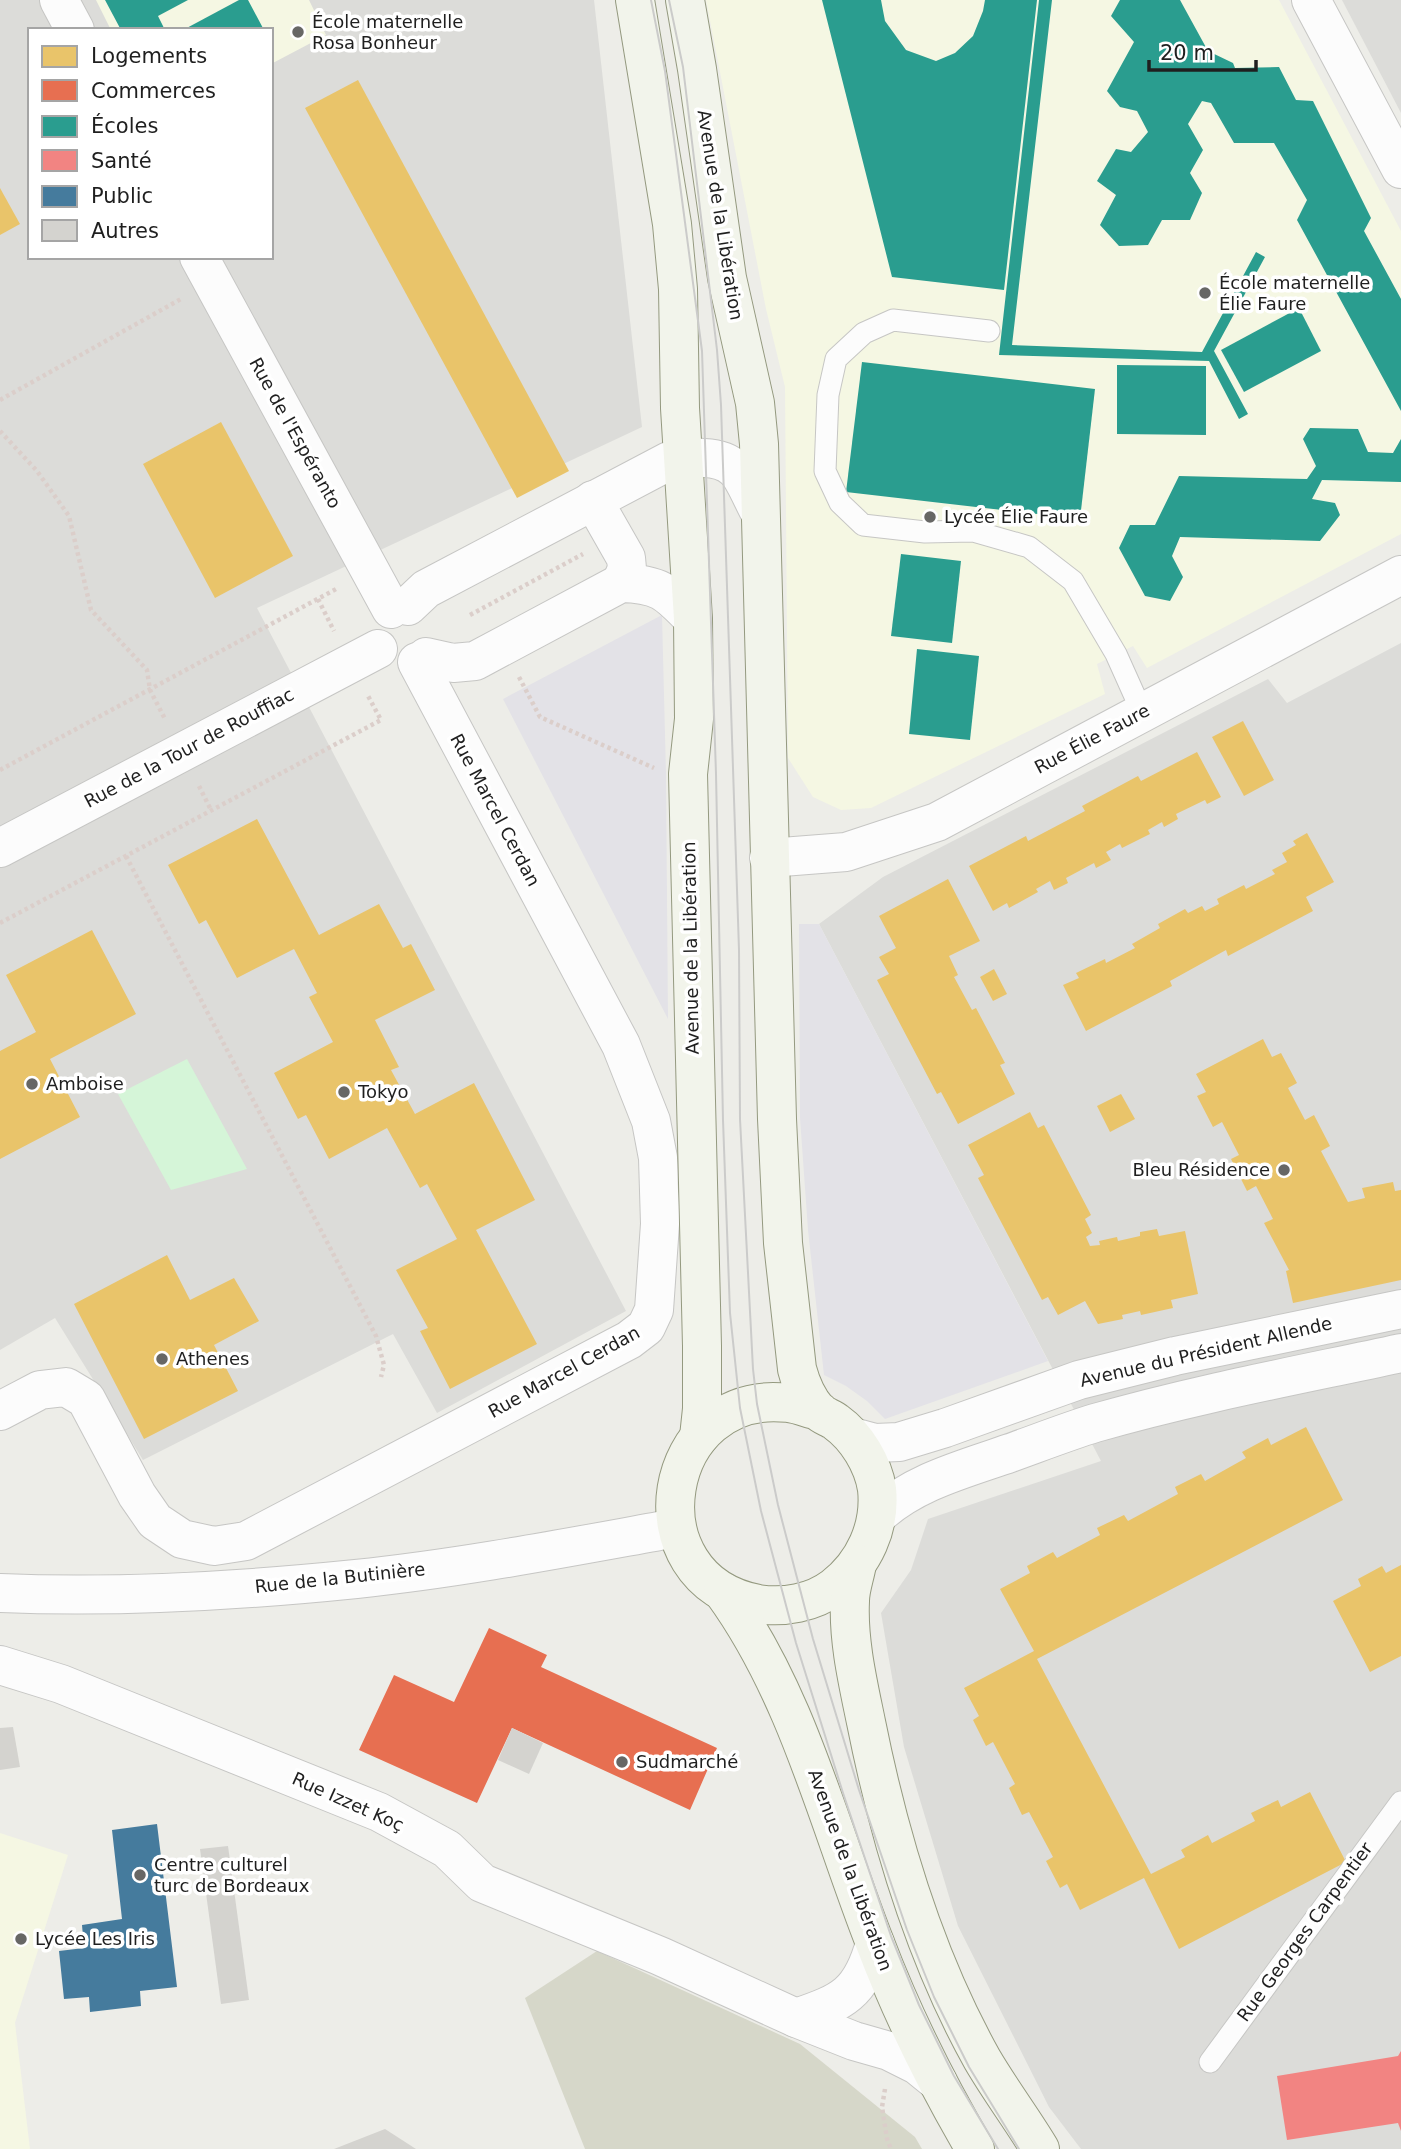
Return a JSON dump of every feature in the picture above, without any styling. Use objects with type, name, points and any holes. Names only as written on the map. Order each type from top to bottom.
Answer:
[{"type":"street","points":[[59,0],[74,28]]},
{"type":"street","name":"Avenue de la Libération","points":[[635,0],[671,224],[678,289],[693,618],[694,719],[688,774],[702,1346],[699,1437]]},
{"type":"street","name":"Avenue de la Libération","points":[[685,0],[698,69],[727,278],[755,403],[783,1243],[797,1368],[803,1388],[819,1411]]},
{"type":"street","points":[[1311,0],[1401,169]]},
{"type":"street","name":"Rue de l'Espéranto","points":[[206,269],[370,571],[399,607]]},
{"type":"street","name":"Avenue de la Libération","points":[[684,459],[706,458],[723,461],[736,469],[760,513]]},
{"type":"street","points":[[365,656],[375,640],[378,622],[426,589],[650,470],[669,461],[684,459]]},
{"type":"street","points":[[593,500],[625,558],[627,569],[621,583]]},
{"type":"street","name":"Rue Élie Faure","points":[[769,859],[846,852],[937,822],[1401,575]]},
{"type":"street","points":[[365,656],[384,656],[399,664],[421,659],[453,663],[475,661],[621,583],[644,584],[660,590],[693,618]]},
{"type":"street","points":[[399,607],[417,608],[431,621],[434,639],[432,649],[421,659]]},
{"type":"street","name":"Rue de la Tour de Rouffiac","points":[[0,848],[365,656]]},
{"type":"street","name":"Rue Marcel Cerdan","points":[[0,1411],[40,1390],[66,1387],[86,1399],[137,1494],[156,1521],[182,1539],[214,1546],[246,1541],[629,1340],[646,1327],[654,1310],[660,1224],[658,1158],[652,1121],[621,1045],[421,659]]},
{"type":"street","name":"Avenue du Président Allende","points":[[853,1437],[875,1443],[899,1441],[945,1429],[1079,1380],[1175,1356],[1401,1309]]},
{"type":"street","points":[[877,1516],[893,1501],[963,1469],[1094,1424],[1190,1399],[1401,1353]]},
{"type":"street","points":[[789,1403],[819,1411],[853,1437],[868,1461],[877,1488],[877,1516],[870,1542],[857,1564],[833,1588],[803,1602],[785,1606],[767,1605],[744,1601],[723,1592],[702,1575],[685,1552],[676,1528],[674,1494],[682,1464],[699,1437],[718,1420],[740,1408],[757,1404],[789,1403]]},
{"type":"street","name":"Rue de la Butinière","points":[[0,1593],[54,1595],[216,1590],[358,1579],[516,1557],[676,1528]]},
{"type":"street","points":[[857,1564],[850,1598],[856,1675],[878,1783],[897,1851],[948,1991],[983,2060],[1040,2149]]},
{"type":"street","name":"Avenue de la Libération","points":[[723,1592],[747,1627],[783,1700],[827,1805],[875,1943],[903,2008],[975,2149]]},
{"type":"street","name":"Rue Izzet Koç","points":[[0,1665],[61,1684],[379,1812],[447,1849],[482,1883],[660,1956],[796,2018],[854,2041],[889,2051],[918,2065],[939,2082]]},
{"type":"street","points":[[796,2018],[831,2006],[859,1983],[875,1943]]},
{"type":"lane","points":[[989,331],[893,320],[864,333],[836,359],[828,395],[825,471],[840,503],[863,525],[925,531],[973,531],[1029,547],[1073,580],[1116,654],[1142,712]]},
{"type":"lane","name":"Rue Georges Carpentier","points":[[1210,2062],[1401,1801]]},
{"type":"path","points":[[0,400],[206,269]]},
{"type":"path","points":[[0,431],[37,471],[69,516],[91,610],[148,670],[150,690]]},
{"type":"path","points":[[470,615],[614,537]]},
{"type":"path","points":[[0,770],[370,571]]},
{"type":"path","points":[[0,923],[381,720],[365,656],[318,600]]},
{"type":"path","points":[[503,646],[540,717],[654,768]]},
{"type":"path","points":[[126,856],[376,1336],[384,1365],[382,1377]]},
{"type":"path","points":[[885,2084],[882,2107],[891,2149]]},
{"type":"shaded area","points":[[0,0],[594,0],[642,427],[257,608],[626,1311],[437,1413],[393,1334],[143,1460],[55,1318],[0,1350]]},
{"type":"shaded area","name":"École maternelle Rosa Bonheur","points":[[96,0],[309,0],[326,35],[273,63],[273,28],[110,28]]},
{"type":"shaded area","points":[[706,0],[1279,0],[1401,231],[1401,534],[1147,668],[1133,646],[1097,664],[1105,694],[871,808],[841,810],[813,797],[788,758],[785,387],[766,309]]},
{"type":"shaded area","points":[[1342,0],[1401,0],[1401,113]]},
{"type":"shaded area","points":[[662,615],[666,774],[668,1019],[503,699]]},
{"type":"shaded area","points":[[1401,643],[1401,2149],[1081,2149],[1049,2107],[958,1926],[904,1747],[881,1613],[911,1570],[928,1519],[1101,1461],[819,924],[883,877],[1268,679],[1287,703]]},
{"type":"shaded area","points":[[799,924],[819,924],[1048,1361],[885,1419],[867,1401],[824,1375],[808,1230],[800,1118]]},
{"type":"shaded area","name":"Lycée Les Iris","points":[[0,1833],[68,1855],[15,2023],[30,2149],[0,2149]]},
{"type":"shaded area","points":[[597,1951],[800,2044],[915,2137],[922,2149],[585,2149],[525,1998]]},
{"type":"green space","points":[[187,1059],[247,1169],[171,1190],[118,1094]]},
{"type":"building: Logements","points":[[358,80],[569,471],[517,498],[305,108]]},
{"type":"building: Logements","points":[[0,188],[20,224],[0,235]]},
{"type":"building: Logements","points":[[221,422],[293,556],[215,598],[143,464]]},
{"type":"building: Logements","points":[[1243,721],[1274,780],[1244,796],[1212,737]]},
{"type":"building: Logements","points":[[1197,752],[1221,797],[1207,804],[1205,800],[1176,814],[1178,819],[1164,827],[1162,822],[1148,830],[1150,834],[1122,848],[1120,844],[1106,852],[1111,860],[1096,868],[1094,863],[1066,878],[1068,883],[1054,890],[1050,881],[1036,889],[1038,892],[1009,908],[1007,903],[993,911],[969,866],[1026,836],[1028,841],[1085,811],[1082,806],[1138,776],[1141,781]]},
{"type":"building: Logements","points":[[257,819],[319,935],[379,904],[403,948],[411,944],[435,990],[375,1020],[399,1067],[391,1070],[415,1114],[474,1083],[535,1200],[476,1230],[537,1344],[450,1389],[420,1331],[428,1328],[396,1270],[457,1239],[427,1184],[420,1188],[387,1128],[329,1159],[306,1115],[298,1119],[274,1073],[333,1042],[309,997],[317,993],[294,949],[237,978],[206,920],[199,924],[168,865]]},
{"type":"building: Logements","points":[[1307,833],[1334,882],[1306,897],[1313,911],[1228,956],[1226,950],[1170,981],[1172,986],[1086,1031],[1063,985],[1079,978],[1076,973],[1105,959],[1106,963],[1135,948],[1132,944],[1160,928],[1158,924],[1185,909],[1188,913],[1202,906],[1205,911],[1219,904],[1217,899],[1244,885],[1246,889],[1275,874],[1272,870],[1287,862],[1282,853],[1296,845],[1293,841]]},
{"type":"building: Logements","points":[[948,879],[980,941],[949,956],[958,975],[954,977],[972,1010],[976,1008],[1005,1063],[1000,1065],[1015,1094],[958,1124],[941,1092],[937,1094],[877,980],[889,974],[879,957],[896,948],[879,916]]},
{"type":"building: Logements","points":[[92,930],[136,1014],[50,1059],[80,1117],[0,1159],[0,1051],[36,1032],[6,975]]},
{"type":"building: Logements","points":[[994,969],[1007,994],[993,1001],[980,977]]},
{"type":"building: Logements","name":"Bleu Résidence","points":[[1263,1039],[1272,1057],[1281,1053],[1297,1083],[1288,1088],[1305,1120],[1314,1115],[1330,1146],[1321,1151],[1348,1202],[1365,1198],[1362,1188],[1393,1182],[1395,1191],[1401,1190],[1401,1280],[1293,1303],[1286,1271],[1289,1270],[1264,1223],[1273,1219],[1256,1186],[1247,1191],[1231,1159],[1239,1155],[1222,1122],[1213,1127],[1197,1096],[1206,1092],[1196,1074]]},
{"type":"building: Logements","points":[[1121,1094],[1135,1119],[1110,1132],[1097,1106]]},
{"type":"building: Logements","points":[[1030,1112],[1038,1128],[1044,1125],[1091,1215],[1085,1219],[1092,1233],[1086,1237],[1090,1246],[1100,1245],[1099,1241],[1117,1237],[1118,1241],[1140,1236],[1140,1232],[1157,1229],[1159,1236],[1185,1231],[1198,1294],[1171,1300],[1173,1308],[1141,1315],[1140,1311],[1122,1315],[1123,1319],[1098,1324],[1085,1301],[1058,1315],[1048,1297],[1042,1300],[978,1178],[984,1175],[968,1145]]},
{"type":"building: Logements","name":"Athenes","points":[[167,1255],[190,1300],[234,1278],[259,1321],[214,1345],[238,1391],[144,1439],[74,1304]]},
{"type":"building: Logements","points":[[1306,1427],[1343,1500],[1037,1659],[1151,1874],[1185,1857],[1181,1850],[1208,1835],[1212,1843],[1255,1821],[1251,1813],[1278,1800],[1281,1807],[1310,1792],[1346,1862],[1179,1949],[1144,1878],[1080,1910],[1067,1884],[1060,1888],[1046,1861],[1053,1857],[1029,1812],[1022,1815],[1009,1788],[1015,1784],[993,1742],[986,1746],[973,1720],[979,1716],[964,1688],[1034,1651],[1000,1589],[1030,1573],[1027,1566],[1053,1552],[1057,1558],[1100,1535],[1097,1528],[1124,1515],[1128,1521],[1178,1494],[1175,1487],[1201,1474],[1205,1481],[1246,1458],[1242,1452],[1268,1438],[1271,1445]]},
{"type":"building: Logements","points":[[1401,1565],[1401,1656],[1370,1672],[1333,1601],[1361,1586],[1358,1579],[1382,1566],[1386,1573]]},
{"type":"building: Commerces","points":[[489,1628],[547,1655],[541,1667],[717,1748],[690,1810],[512,1728],[477,1803],[359,1750],[394,1675],[454,1702]]},
{"type":"building: Écoles","points":[[105,0],[188,0],[158,16],[164,28],[120,28]]},
{"type":"building: Écoles","points":[[239,0],[248,0],[263,28],[187,28]]},
{"type":"building: Écoles","points":[[822,0],[881,0],[885,21],[906,50],[936,61],[955,53],[973,36],[985,0],[1037,0],[1004,290],[892,277]]},
{"type":"building: Écoles","points":[[1039,0],[1052,0],[1012,345],[1202,352],[1256,252],[1265,257],[1214,351],[1248,414],[1239,419],[1209,361],[999,355]]},
{"type":"building: Écoles","points":[[1120,0],[1180,0],[1208,51],[1233,63],[1235,68],[1279,67],[1296,100],[1313,101],[1371,218],[1364,231],[1401,299],[1401,411],[1297,220],[1307,200],[1274,143],[1234,143],[1211,103],[1202,101],[1188,124],[1203,150],[1190,173],[1202,193],[1190,220],[1162,220],[1148,245],[1119,246],[1100,225],[1116,195],[1097,181],[1116,149],[1131,152],[1148,132],[1137,111],[1120,107],[1107,91],[1134,42],[1111,16]]},
{"type":"building: Écoles","points":[[1299,308],[1321,351],[1244,392],[1221,350]]},
{"type":"building: Écoles","points":[[862,362],[1095,389],[1080,519],[846,492]]},
{"type":"building: Écoles","points":[[1117,365],[1206,366],[1206,435],[1117,434]]},
{"type":"building: Écoles","points":[[1310,428],[1358,429],[1368,452],[1393,453],[1401,439],[1401,482],[1322,480],[1312,499],[1335,503],[1340,515],[1320,541],[1180,537],[1172,556],[1183,577],[1170,601],[1145,596],[1119,548],[1130,525],[1155,525],[1179,476],[1307,479],[1316,466],[1303,439]]},
{"type":"building: Écoles","points":[[901,554],[961,561],[952,643],[891,636]]},
{"type":"building: Écoles","points":[[917,649],[979,656],[970,740],[909,734]]},
{"type":"building: Santé","points":[[1401,2051],[1401,2131],[1398,2123],[1287,2140],[1277,2076],[1398,2056]]},
{"type":"building: Public","name":"Centre culturel turc de Bordeaux","points":[[157,1824],[177,1987],[140,1991],[141,2006],[90,2012],[89,1997],[64,1999],[59,1951],[84,1948],[82,1925],[122,1919],[112,1830]]},
{"type":"building: Autres","points":[[13,1727],[20,1767],[0,1770],[0,1728]]},
{"type":"building: Autres","points":[[512,1728],[543,1743],[529,1774],[498,1760]]},
{"type":"building: Autres","points":[[228,1846],[249,2000],[221,2004],[200,1849]]},
{"type":"building: Autres","points":[[385,2129],[416,2149],[334,2149]]},
{"type":"tram line","points":[[651,0],[665,71],[702,351],[716,774],[723,1120],[730,1313],[740,1408],[761,1511],[796,1643],[891,1936],[919,2005],[954,2076],[998,2149]]},
{"type":"tram line","points":[[669,0],[683,67],[717,350],[721,405],[739,950],[740,1119],[757,1404],[778,1505],[813,1639],[859,1790],[907,1930],[934,1997],[969,2067],[1019,2149]]},
{"type":"place","name":"École maternelle Rosa Bonheur","points":[[298,32]]},
{"type":"place","name":"École maternelle Élie Faure","points":[[1205,293]]},
{"type":"place","name":"Lycée Élie Faure","points":[[930,517]]},
{"type":"place","name":"Amboise","points":[[32,1084]]},
{"type":"place","name":"Tokyo","points":[[344,1092]]},
{"type":"place","name":"Bleu Résidence","points":[[1284,1170]]},
{"type":"place","name":"Athenes","points":[[162,1359]]},
{"type":"place","name":"Sudmarché","points":[[622,1762]]},
{"type":"place","name":"Centre culturel turc de Bordeaux","points":[[140,1875]]},
{"type":"place","name":"Lycée Les Iris","points":[[21,1939]]}]
